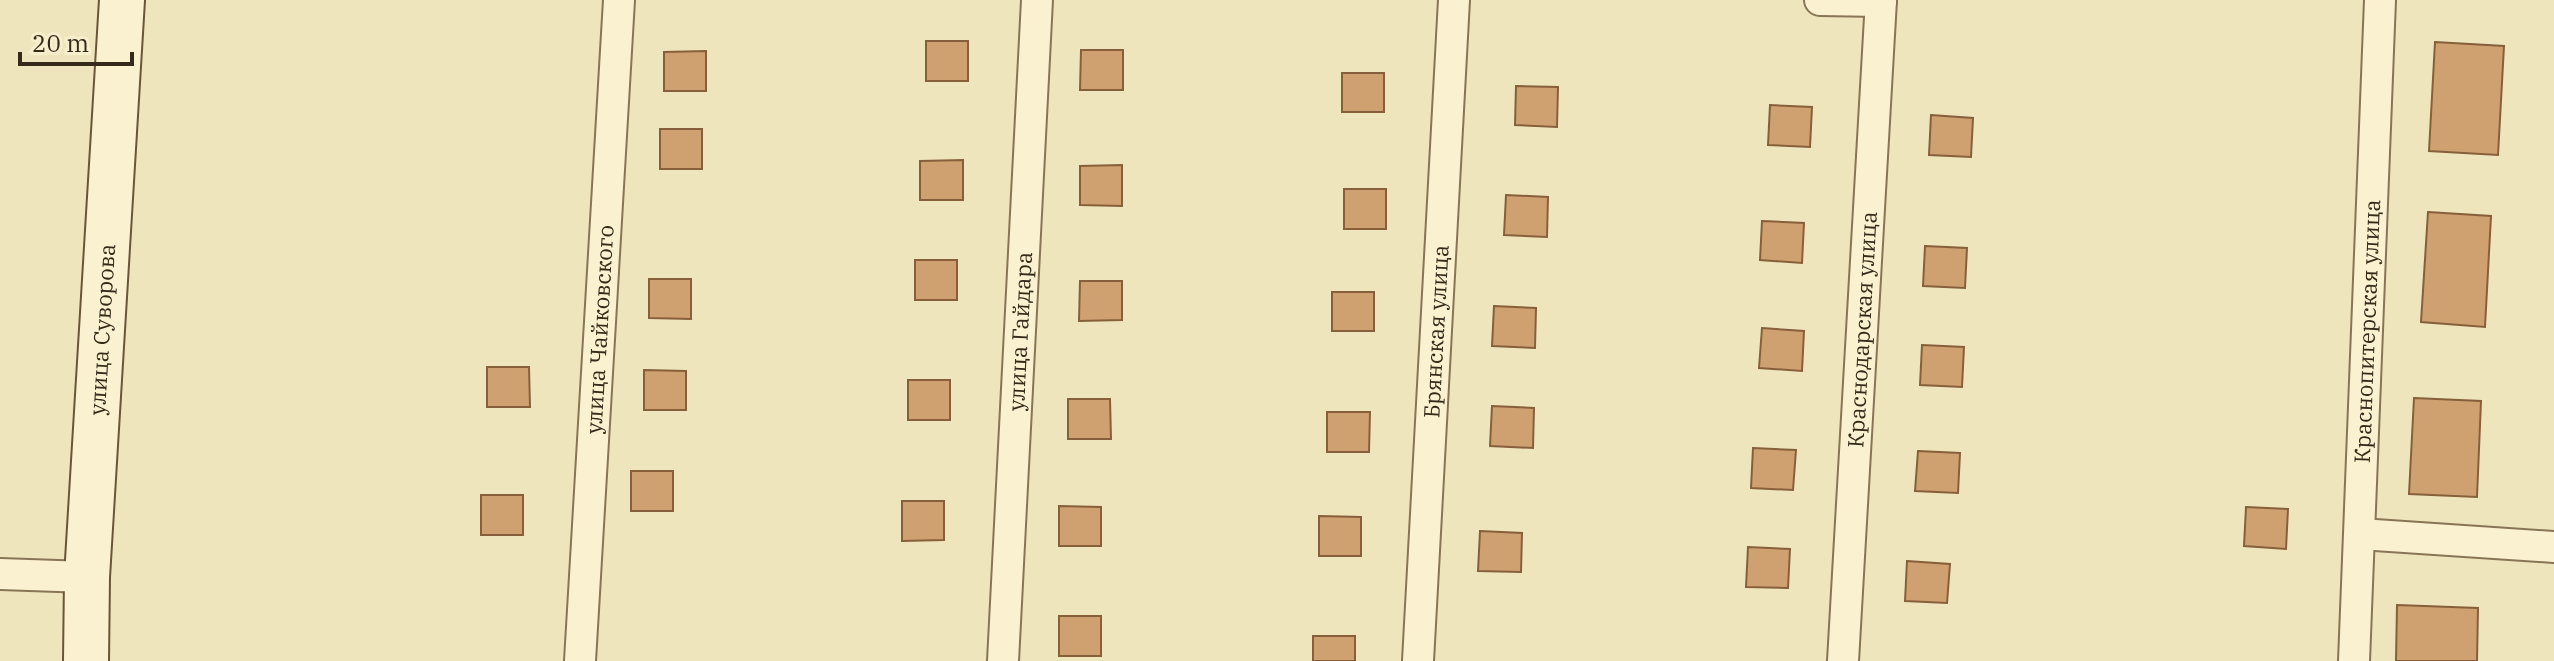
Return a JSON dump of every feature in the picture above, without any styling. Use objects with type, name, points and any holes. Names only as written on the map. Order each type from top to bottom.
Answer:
[{"type":"street","name":"улица Суворова","points":[[86,661],[87,577],[122,0]]},
{"type":"street","name":"улица Чайковского","points":[[580,661],[619,0]]},
{"type":"street","name":"улица Гайдара","points":[[1003,661],[1037,0]]},
{"type":"street","name":"Брянская улица","points":[[1418,661],[1454,0]]},
{"type":"street","points":[[1820,0],[1881,0]]},
{"type":"street","name":"Краснодарская улица","points":[[1843,661],[1881,0]]},
{"type":"street","name":"Краснопитерская улица","points":[[2354,661],[2380,0]]},
{"type":"street","points":[[2360,534],[2554,547]]},
{"type":"street","points":[[0,574],[87,577]]},
{"type":"building","points":[[926,41],[968,41],[968,81],[926,81]]},
{"type":"building","points":[[2435,42],[2504,46],[2498,155],[2429,151]]},
{"type":"building","points":[[1081,50],[1123,50],[1123,90],[1080,90]]},
{"type":"building","points":[[706,51],[706,91],[664,91],[664,52]]},
{"type":"building","points":[[1342,73],[1384,73],[1384,112],[1342,112]]},
{"type":"building","points":[[1516,86],[1558,87],[1557,127],[1515,125]]},
{"type":"building","points":[[1770,105],[1812,107],[1810,147],[1768,145]]},
{"type":"building","points":[[1931,115],[1973,118],[1971,157],[1929,155]]},
{"type":"building","points":[[660,129],[702,129],[702,169],[660,169]]},
{"type":"building","points":[[963,160],[963,200],[920,200],[920,161]]},
{"type":"building","points":[[1122,165],[1122,206],[1080,205],[1080,166]]},
{"type":"building","points":[[1344,189],[1386,189],[1386,229],[1344,229]]},
{"type":"building","points":[[1506,195],[1548,197],[1547,237],[1504,235]]},
{"type":"building","points":[[2428,212],[2491,216],[2485,327],[2421,322]]},
{"type":"building","points":[[1762,221],[1804,223],[1802,263],[1760,260]]},
{"type":"building","points":[[1925,246],[1967,248],[1965,288],[1923,286]]},
{"type":"building","points":[[915,260],[957,260],[957,300],[915,300]]},
{"type":"building","points":[[649,279],[691,279],[691,319],[649,318]]},
{"type":"building","points":[[1080,281],[1122,281],[1122,320],[1079,321]]},
{"type":"building","points":[[1332,292],[1374,292],[1374,331],[1332,331]]},
{"type":"building","points":[[1494,306],[1536,308],[1535,348],[1492,346]]},
{"type":"building","points":[[1762,328],[1804,331],[1802,371],[1759,368]]},
{"type":"building","points":[[1922,345],[1964,347],[1962,387],[1920,385]]},
{"type":"building","points":[[487,367],[529,367],[530,407],[487,407]]},
{"type":"building","points":[[644,370],[686,371],[686,410],[644,410]]},
{"type":"building","points":[[908,380],[950,380],[950,420],[908,420]]},
{"type":"building","points":[[2414,398],[2481,401],[2477,497],[2409,494]]},
{"type":"building","points":[[1068,399],[1110,399],[1111,439],[1068,439]]},
{"type":"building","points":[[1492,406],[1534,408],[1533,448],[1490,446]]},
{"type":"building","points":[[1327,412],[1370,412],[1369,452],[1327,452]]},
{"type":"building","points":[[1753,448],[1796,450],[1793,490],[1751,488]]},
{"type":"building","points":[[1918,451],[1960,453],[1958,493],[1915,491]]},
{"type":"building","points":[[631,471],[673,471],[673,511],[631,511]]},
{"type":"building","points":[[481,495],[523,495],[523,535],[481,535]]},
{"type":"building","points":[[902,501],[944,501],[944,540],[902,541]]},
{"type":"building","points":[[1059,506],[1101,507],[1101,546],[1059,546]]},
{"type":"building","points":[[2246,507],[2288,509],[2286,549],[2244,546]]},
{"type":"building","points":[[1319,516],[1361,517],[1361,556],[1319,556]]},
{"type":"building","points":[[1480,531],[1522,533],[1521,572],[1478,571]]},
{"type":"building","points":[[1748,547],[1790,549],[1788,588],[1746,587]]},
{"type":"building","points":[[1907,561],[1950,564],[1947,603],[1905,601]]},
{"type":"building","points":[[2397,605],[2478,608],[2477,661],[2396,661]]},
{"type":"building","points":[[1059,616],[1101,616],[1101,656],[1059,656]]},
{"type":"building","points":[[1313,636],[1355,636],[1355,661],[1313,661]]}]
